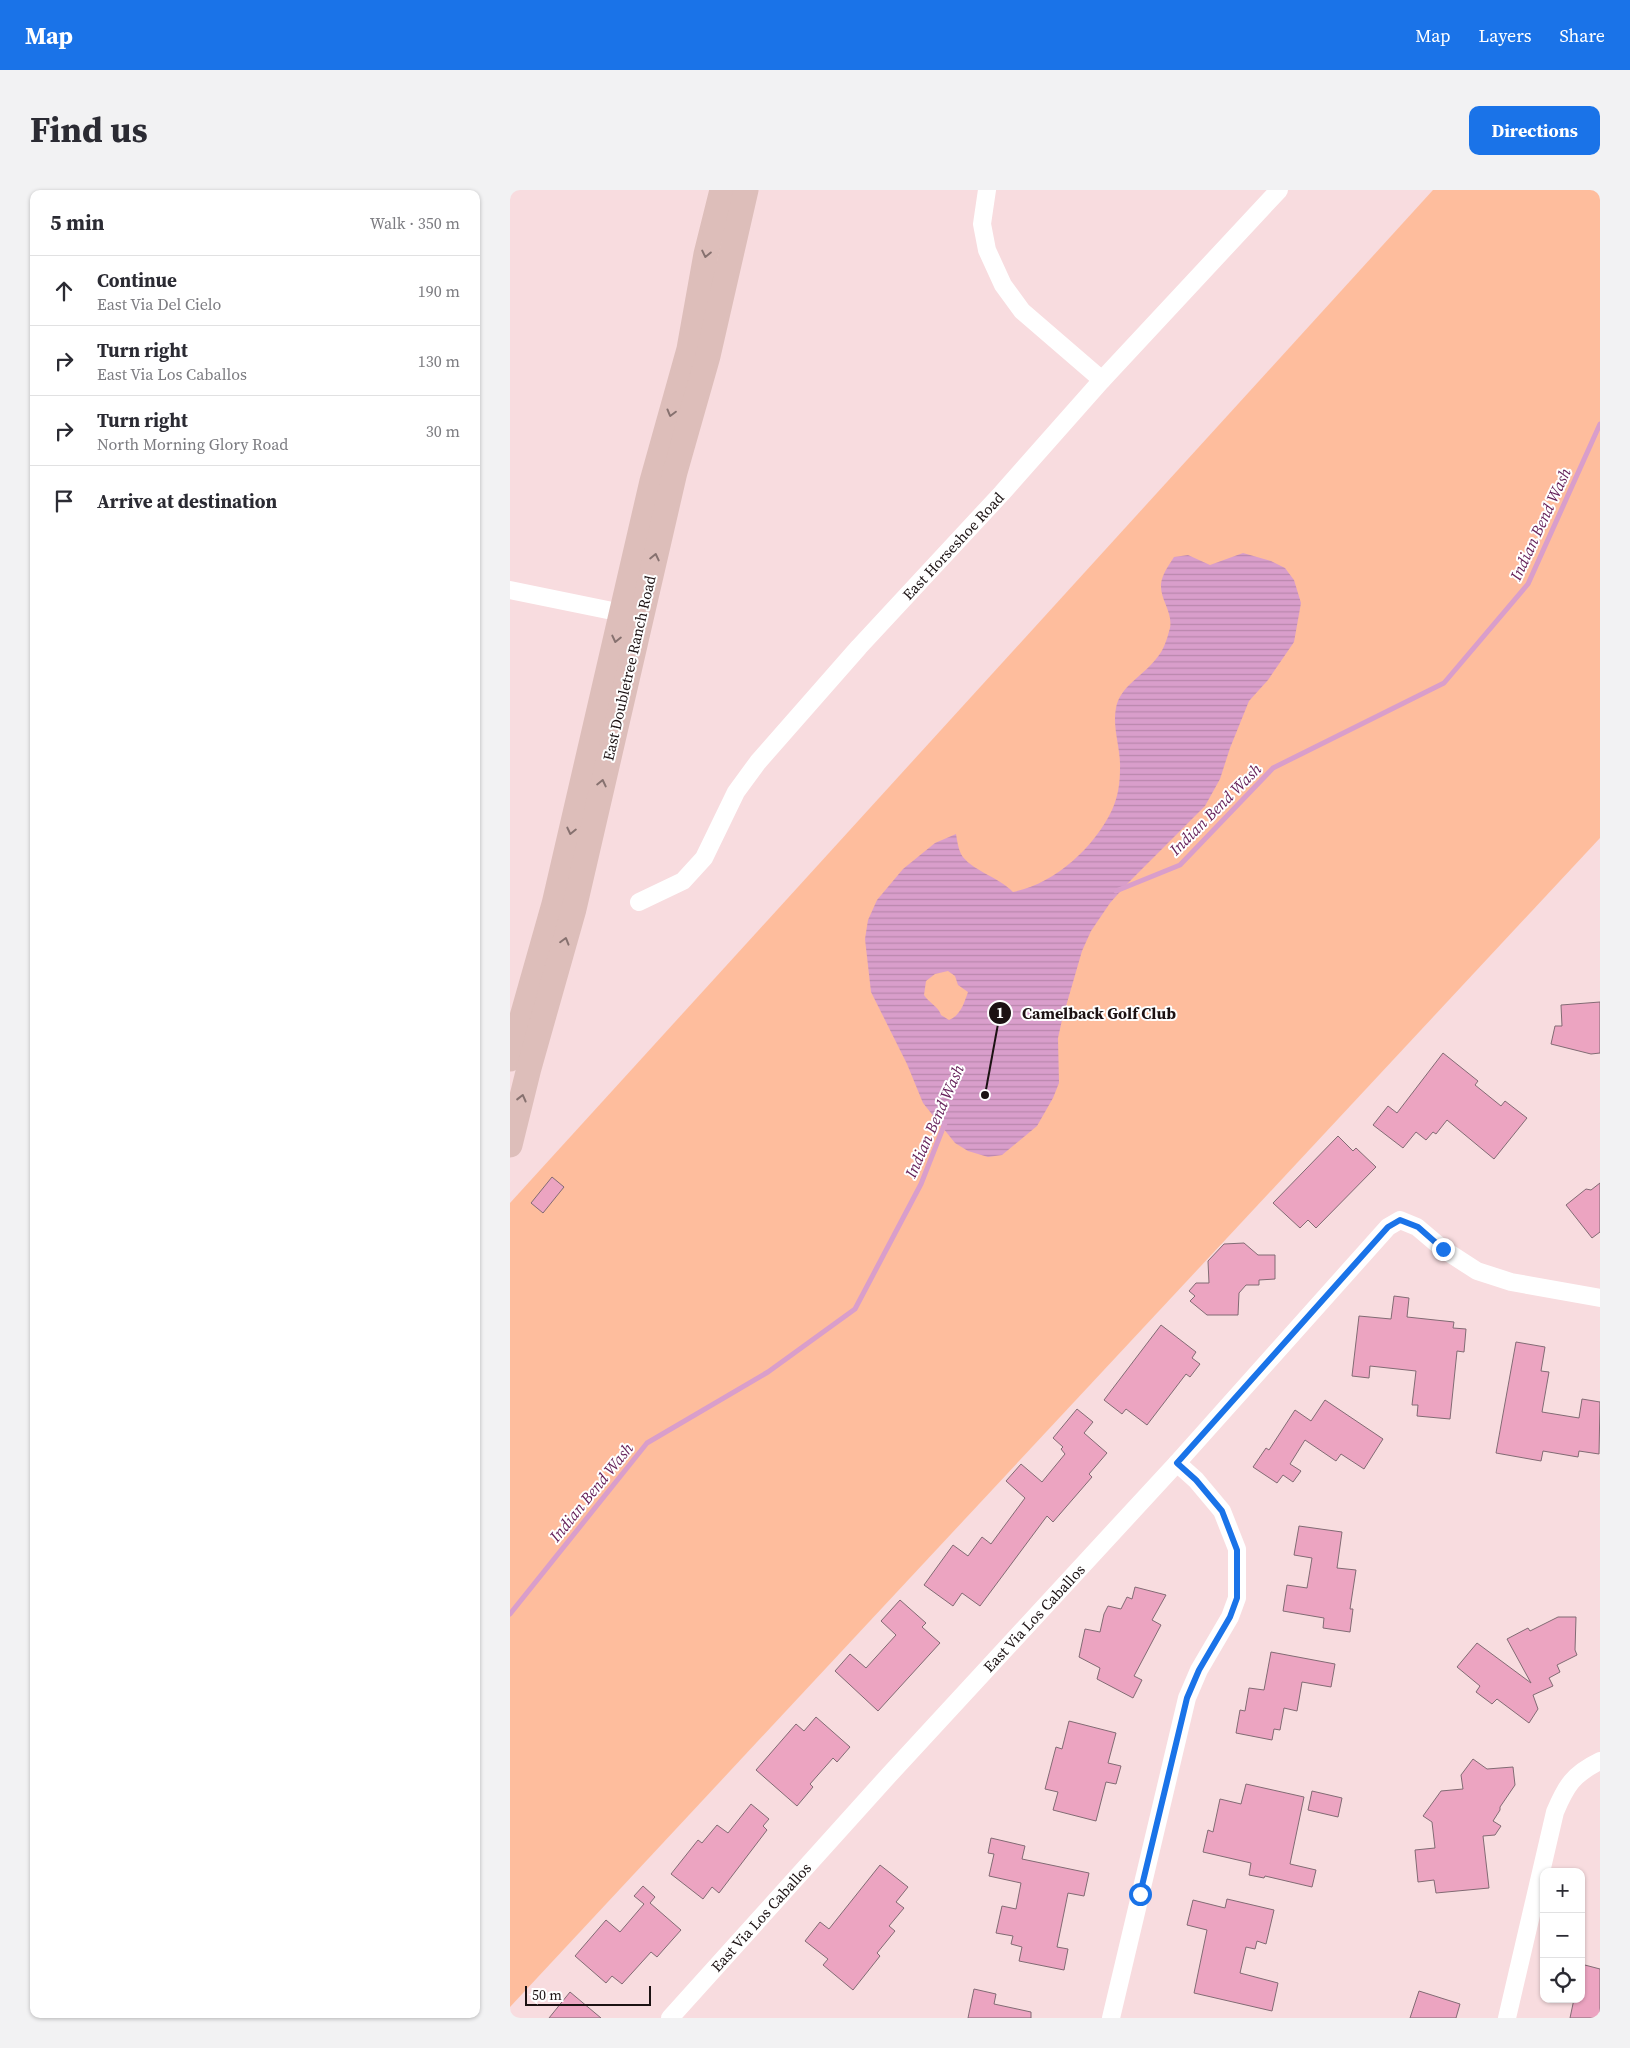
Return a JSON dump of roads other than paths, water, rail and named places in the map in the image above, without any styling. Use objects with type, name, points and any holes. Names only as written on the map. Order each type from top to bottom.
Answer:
[{"type":"main road","name":"East Doubletree Ranch Road","points":[[510,1145],[666,470],[708,356],[727,218],[722,190]]},
{"type":"main road","name":"East Doubletree Ranch Road","points":[[727,218],[746,190]]},
{"type":"main road","name":"East Doubletree Ranch Road","points":[[510,1059],[564,906]]},
{"type":"street","points":[[987,190],[982,224],[987,250],[1003,285],[1022,311],[1102,380]]},
{"type":"street","name":"East Horseshoe Road","points":[[639,902],[683,881],[704,858],[736,792],[758,762],[859,647],[1002,493],[1102,380],[1280,190]]},
{"type":"street","points":[[510,590],[631,615]]},
{"type":"street","name":"East Via Los Caballos","points":[[670,2018],[896,1768],[1177,1463],[1388,1227],[1400,1220],[1418,1227],[1443,1249],[1477,1271],[1511,1282],[1600,1298]]},
{"type":"street","points":[[1111,2018],[1187,1698],[1199,1670],[1230,1617],[1237,1598],[1237,1550],[1222,1511],[1196,1480],[1177,1463]]},
{"type":"street","points":[[1507,2018],[1554,1812],[1565,1788],[1583,1769],[1600,1761]]},
{"type":"waterway","name":"Indian Bend Wash","points":[[1116,891],[1180,865],[1273,768],[1444,683],[1528,584],[1600,424]]},
{"type":"waterway","name":"Indian Bend Wash","points":[[510,1614],[647,1443],[768,1372],[855,1309],[921,1184],[945,1123]]},
{"type":"place","name":"Camelback Golf Club","points":[[985,1095]]}]
